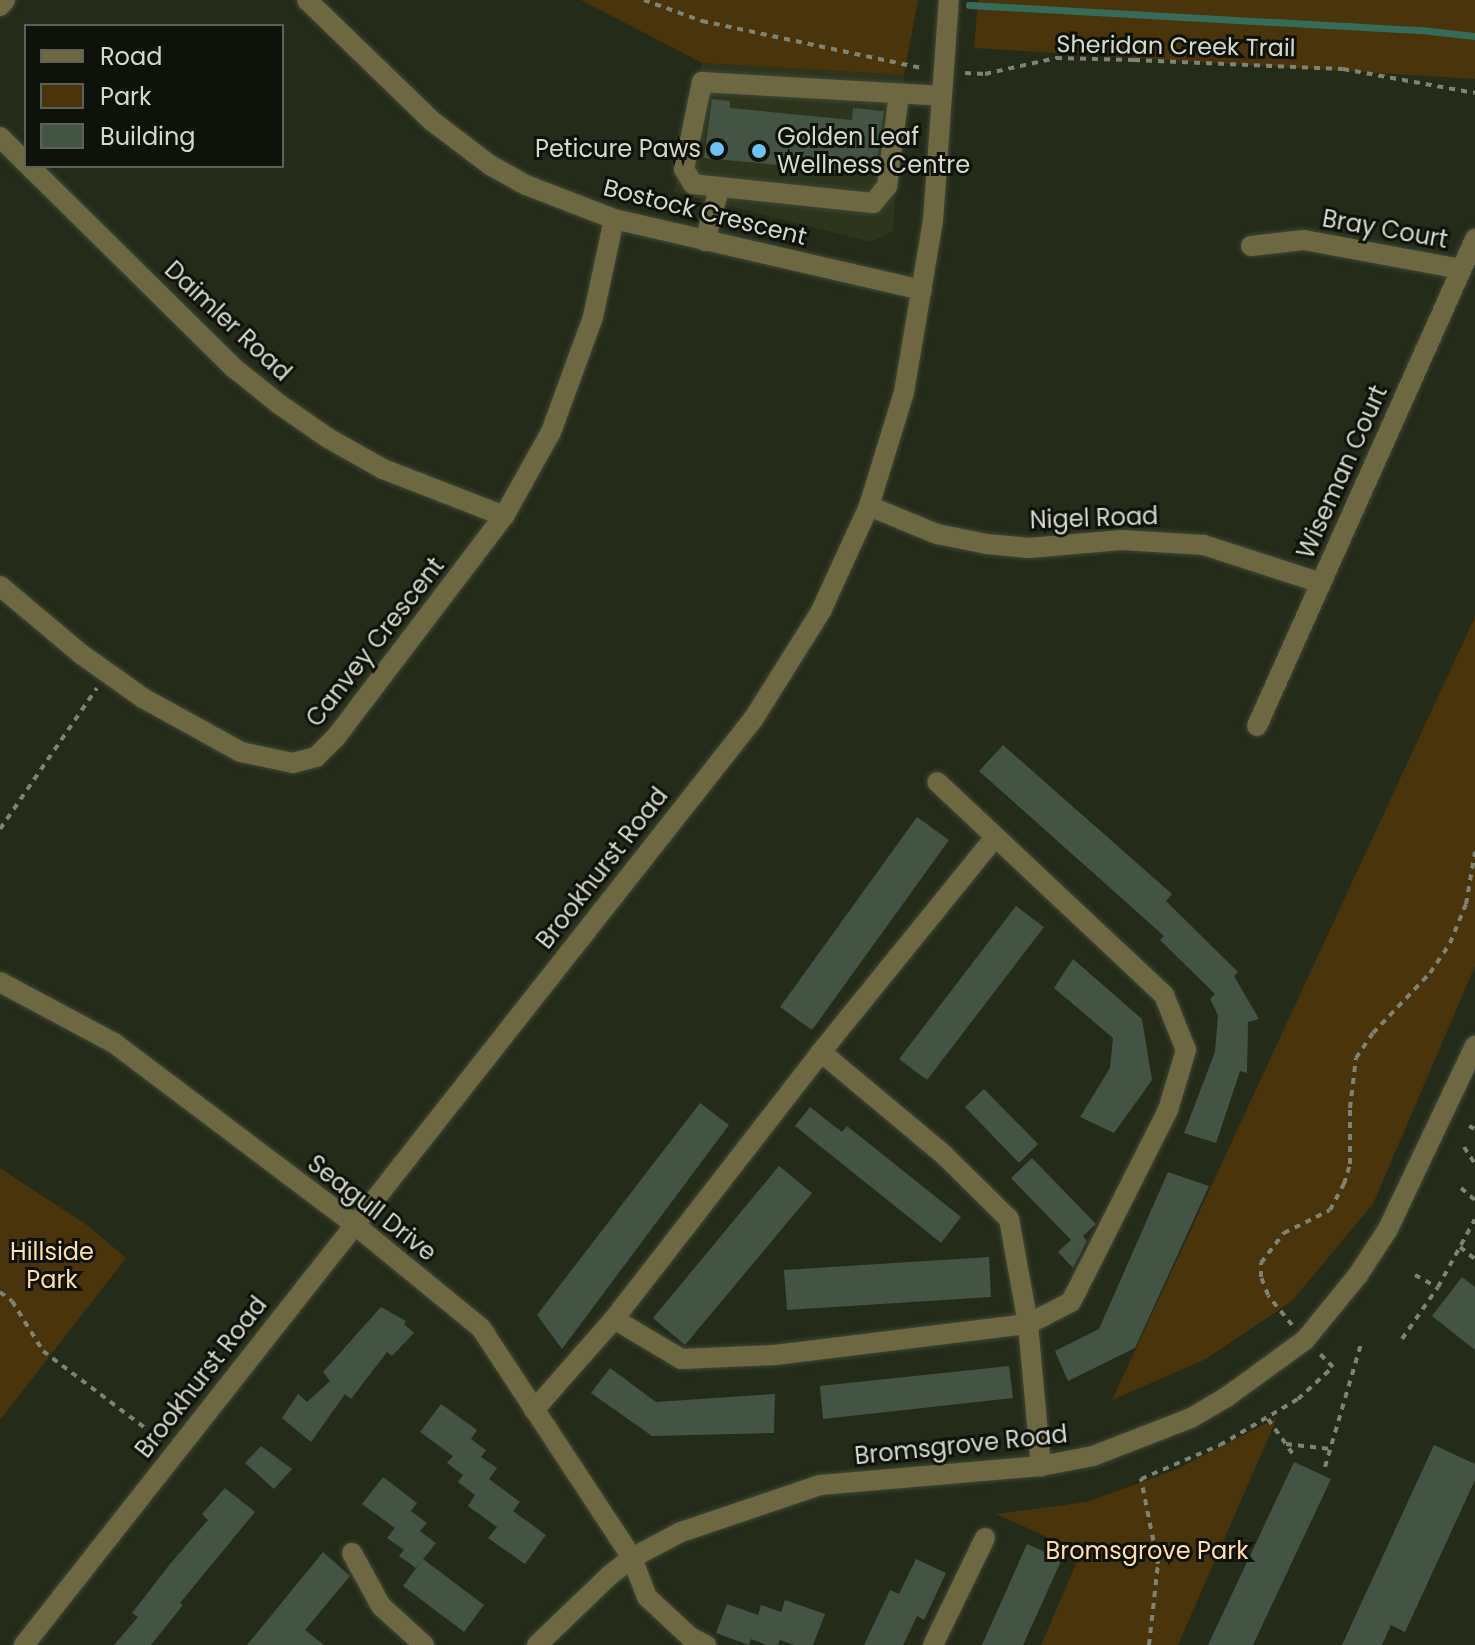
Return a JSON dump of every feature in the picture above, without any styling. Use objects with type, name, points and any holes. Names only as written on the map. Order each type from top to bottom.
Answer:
[{"type":"street","points":[[0,6],[5,0]]},
{"type":"street","name":"Bostock Crescent","points":[[307,0],[432,121],[461,144],[526,185],[614,219],[922,290]]},
{"type":"street","name":"Brookhurst Road","points":[[24,1645],[754,718],[821,611],[869,506],[904,392],[933,221],[949,0]]},
{"type":"street","points":[[899,94],[887,186],[873,203],[719,189],[693,184],[684,169],[702,82],[942,96]]},
{"type":"street","name":"Daimler Road","points":[[0,137],[24,160]]},
{"type":"street","name":"Daimler Road","points":[[32,168],[234,368],[279,404],[328,438],[383,469],[504,516]]},
{"type":"street","points":[[705,241],[719,189]]},
{"type":"street","name":"Canvey Crescent","points":[[0,586],[107,673],[143,698],[241,752],[293,763],[316,757],[336,737],[504,516],[551,432],[593,317],[614,219]]},
{"type":"street","name":"Wiseman Court","points":[[1257,726],[1475,239]]},
{"type":"street","name":"Bray Court","points":[[1251,246],[1304,240],[1461,269]]},
{"type":"street","name":"Nigel Road","points":[[869,506],[937,534],[987,544],[1029,548],[1122,540],[1204,545],[1321,583]]},
{"type":"street","points":[[614,1319],[681,1359],[775,1355],[1028,1324],[1071,1302],[1168,1110],[1186,1050],[1164,995],[937,782]]},
{"type":"street","points":[[534,1410],[614,1319],[821,1052],[995,837]]},
{"type":"street","name":"Seagull Drive","points":[[0,982],[114,1043],[354,1224],[481,1328],[632,1558],[647,1597],[690,1637],[706,1645]]},
{"type":"street","name":"Bromsgrove Road","points":[[537,1645],[595,1586],[632,1558],[681,1532],[820,1485],[1041,1466],[1093,1456],[1191,1418],[1255,1379],[1305,1340],[1342,1298],[1388,1229],[1475,1046]]},
{"type":"street","points":[[821,1052],[944,1155],[1009,1219],[1028,1324],[1041,1466]]},
{"type":"street","points":[[933,1645],[985,1538]]},
{"type":"street","points":[[352,1553],[381,1606],[424,1645]]},
{"type":"path","name":"Sheridan Creek Trail","points":[[644,0],[702,21],[944,73],[985,74],[1056,58],[1134,60],[1343,69],[1475,93]]},
{"type":"path","points":[[0,829],[107,673]]},
{"type":"path","points":[[1289,1322],[1268,1295],[1261,1277],[1261,1263],[1284,1233],[1330,1210],[1344,1184],[1350,1164],[1350,1108],[1356,1058],[1373,1033],[1430,973],[1450,943],[1466,904],[1475,852]]},
{"type":"path","points":[[1469,1126],[1475,1129]]},
{"type":"path","points":[[1464,1147],[1475,1164]]},
{"type":"path","points":[[1461,1188],[1475,1200]]},
{"type":"path","points":[[1402,1339],[1438,1287],[1475,1219]]},
{"type":"path","points":[[1460,1247],[1475,1259]]},
{"type":"path","points":[[1415,1275],[1438,1287]]},
{"type":"path","points":[[0,1292],[12,1301],[43,1351],[176,1452]]},
{"type":"path","points":[[1325,1467],[1361,1344]]},
{"type":"path","points":[[1149,1645],[1158,1564],[1141,1479],[1220,1445],[1298,1399],[1333,1367],[1313,1348]]},
{"type":"path","points":[[1268,1419],[1295,1457]]},
{"type":"path","points":[[1286,1444],[1331,1449]]},
{"type":"shaded area","points":[[702,63],[904,75],[893,231],[871,242],[674,192]]},
{"type":"green space","points":[[581,0],[918,0],[904,75],[702,63]]},
{"type":"green space","points":[[978,0],[1475,0],[1475,79],[974,48]]},
{"type":"green space","points":[[1475,617],[1475,966],[1373,1204],[1292,1301],[1206,1359],[1112,1400]]},
{"type":"green space","name":"Hillside Park","points":[[0,1168],[87,1225],[126,1258],[0,1420]]},
{"type":"green space","name":"Bromsgrove Park","points":[[1277,1418],[1178,1645],[1041,1645],[1081,1552],[996,1514],[1087,1502],[1177,1469]]},
{"type":"building","points":[[712,99],[730,101],[730,108],[852,120],[853,108],[884,111],[875,174],[704,158]]},
{"type":"building","points":[[1003,745],[1172,894],[1166,901],[1238,972],[1234,976],[1259,1019],[1248,1022],[1247,1073],[1240,1071],[1216,1143],[1184,1133],[1215,1052],[1218,1015],[1210,999],[1215,994],[1160,940],[1164,936],[979,771]]},
{"type":"building","points":[[917,817],[949,840],[812,1030],[780,1007]]},
{"type":"building","points":[[1016,906],[1044,927],[927,1080],[899,1059]]},
{"type":"building","points":[[1073,959],[1142,1019],[1152,1080],[1114,1133],[1080,1117],[1110,1068],[1113,1038],[1054,988]]},
{"type":"building","points":[[984,1089],[1038,1144],[1019,1163],[965,1107]]},
{"type":"building","points":[[700,1103],[729,1125],[562,1349],[537,1315]]},
{"type":"building","points":[[810,1107],[842,1132],[847,1126],[961,1217],[941,1243],[795,1126]]},
{"type":"building","points":[[1032,1158],[1096,1224],[1083,1236],[1087,1241],[1073,1268],[1058,1252],[1071,1240],[1011,1178]]},
{"type":"building","points":[[779,1166],[812,1193],[685,1345],[653,1318]]},
{"type":"building","points":[[1168,1172],[1209,1186],[1135,1348],[1068,1381],[1055,1351],[1099,1329]]},
{"type":"building","points":[[989,1257],[991,1297],[787,1310],[784,1270]]},
{"type":"building","points":[[1462,1277],[1475,1287],[1475,1350],[1432,1316]]},
{"type":"building","points":[[381,1307],[406,1321],[404,1324],[414,1333],[392,1356],[387,1352],[351,1399],[345,1394],[311,1442],[282,1418],[298,1394],[307,1402],[330,1381],[323,1372]]},
{"type":"building","points":[[1009,1366],[1013,1398],[823,1419],[820,1386]]},
{"type":"building","points":[[610,1368],[656,1402],[775,1394],[774,1433],[652,1436],[591,1393]]},
{"type":"building","points":[[441,1404],[477,1430],[471,1439],[486,1450],[481,1457],[497,1468],[489,1479],[520,1502],[513,1511],[546,1535],[525,1564],[488,1538],[497,1527],[468,1506],[475,1495],[458,1482],[463,1475],[447,1463],[453,1456],[420,1432]]},
{"type":"building","points":[[1434,1445],[1475,1464],[1475,1480],[1405,1632],[1391,1625],[1382,1645],[1342,1645]]},
{"type":"building","points":[[261,1446],[292,1469],[274,1489],[245,1463]]},
{"type":"building","points":[[1294,1462],[1331,1479],[1253,1645],[1208,1645]]},
{"type":"building","points":[[383,1477],[417,1503],[411,1511],[427,1523],[420,1531],[436,1543],[416,1568],[399,1556],[404,1550],[387,1538],[395,1528],[362,1504]]},
{"type":"building","points":[[225,1488],[255,1512],[180,1603],[183,1605],[151,1645],[114,1645],[138,1617],[132,1613],[208,1520],[202,1514]]},
{"type":"building","points":[[1027,1544],[1062,1559],[1023,1645],[982,1645]]},
{"type":"building","points":[[323,1552],[350,1576],[305,1630],[324,1645],[247,1645]]},
{"type":"building","points":[[423,1559],[484,1605],[464,1632],[403,1586]]},
{"type":"building","points":[[916,1559],[946,1573],[924,1620],[917,1616],[903,1645],[864,1645],[890,1590],[899,1594]]},
{"type":"building","points":[[785,1600],[825,1614],[813,1645],[794,1645],[780,1640],[778,1645],[767,1645],[751,1639],[749,1645],[716,1633],[727,1604],[758,1615],[761,1605],[781,1612]]},
{"type":"waterway","points":[[969,5],[1421,30],[1475,36]]},
{"type":"place","name":"Peticure Paws","points":[[717,149]]},
{"type":"place","name":"Golden Leaf Wellness Centre","points":[[759,151]]}]
